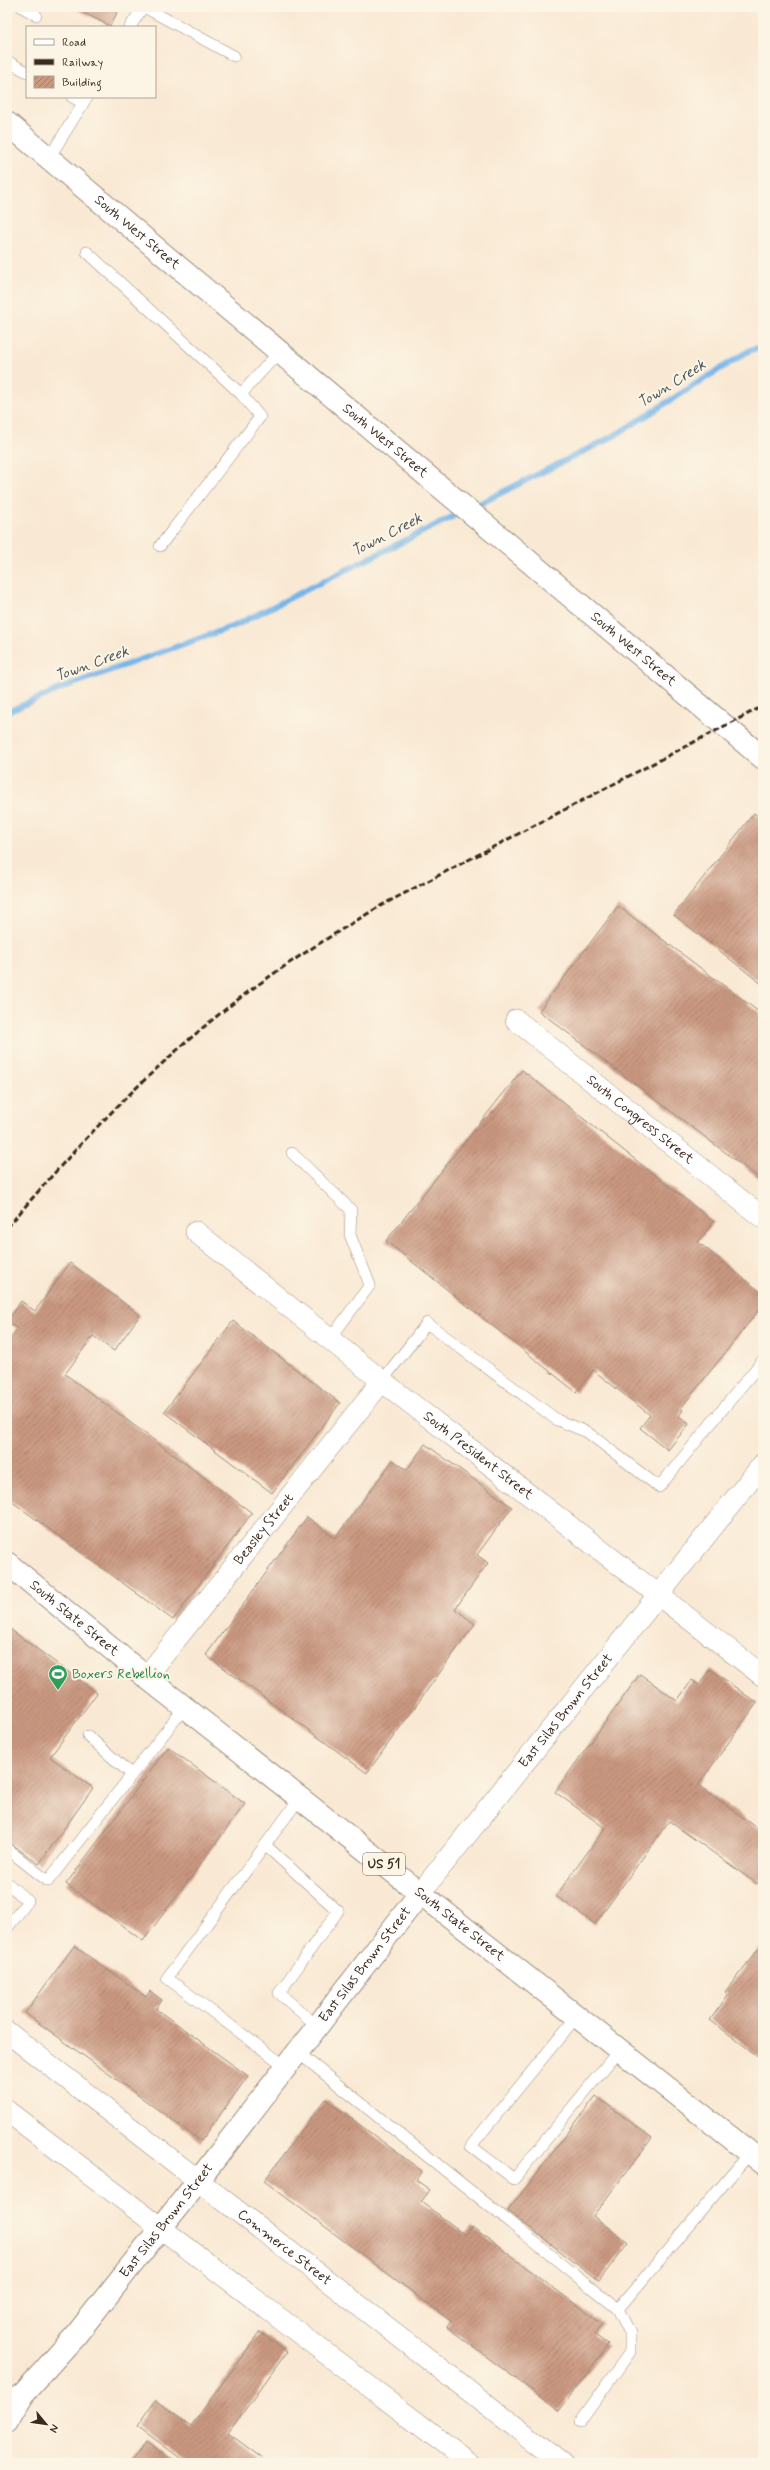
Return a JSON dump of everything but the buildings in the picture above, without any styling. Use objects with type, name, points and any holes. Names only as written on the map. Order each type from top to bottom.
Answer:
[{"type":"street","name":"South West Street","points":[[7,123],[763,758]]},
{"type":"street","name":"South Congress Street","points":[[516,1020],[763,1218]]},
{"type":"street","name":"South President Street","points":[[196,1232],[382,1381],[659,1597],[763,1676]]},
{"type":"street","name":"Beasley Street","points":[[146,1677],[382,1381]]},
{"type":"street","name":"East Silas Brown Street","points":[[7,2422],[15,2399],[76,2335],[198,2181],[316,2025],[421,1892],[659,1597],[763,1464]]},
{"type":"street","name":"South State Street","points":[[7,1563],[146,1677],[757,2158]]},
{"type":"street","name":"Commerce Street","points":[[7,2032],[562,2463]]},
{"type":"street","points":[[7,2111],[160,2229],[470,2463]]},
{"type":"lane","points":[[22,7],[36,15]]},
{"type":"lane","points":[[131,26],[143,7],[234,56]]},
{"type":"lane","points":[[7,60],[26,71]]},
{"type":"lane","points":[[49,158],[85,100]]},
{"type":"lane","points":[[87,252],[241,394],[260,417],[160,546]]},
{"type":"lane","points":[[241,394],[279,352]]},
{"type":"lane","points":[[292,1153],[351,1210],[350,1235],[370,1285],[330,1339]]},
{"type":"lane","points":[[382,1381],[426,1323],[557,1420],[587,1432],[659,1487],[763,1360]]},
{"type":"lane","points":[[7,1850],[48,1881],[185,1707]]},
{"type":"lane","points":[[88,1736],[131,1774]]},
{"type":"lane","points":[[300,1798],[167,1978],[291,2058],[618,2309],[630,2333],[630,2352],[580,2422]]},
{"type":"lane","points":[[265,1845],[338,1911],[279,1993],[316,2025]]},
{"type":"lane","points":[[7,1883],[28,1901],[7,1928]]},
{"type":"lane","points":[[577,2016],[471,2146],[514,2179],[619,2050]]},
{"type":"lane","points":[[618,2309],[757,2158]]},
{"type":"waterway","name":"Town Creek","points":[[471,508],[614,436],[750,350],[763,347]]},
{"type":"waterway","name":"Town Creek","points":[[7,712],[67,686],[234,626],[462,512]]},
{"type":"railway","points":[[7,1228],[53,1174],[126,1097],[205,1026],[269,977],[382,905],[763,706]]},
{"type":"place","name":"Boxers Rebellion","points":[[58,1691]]}]
